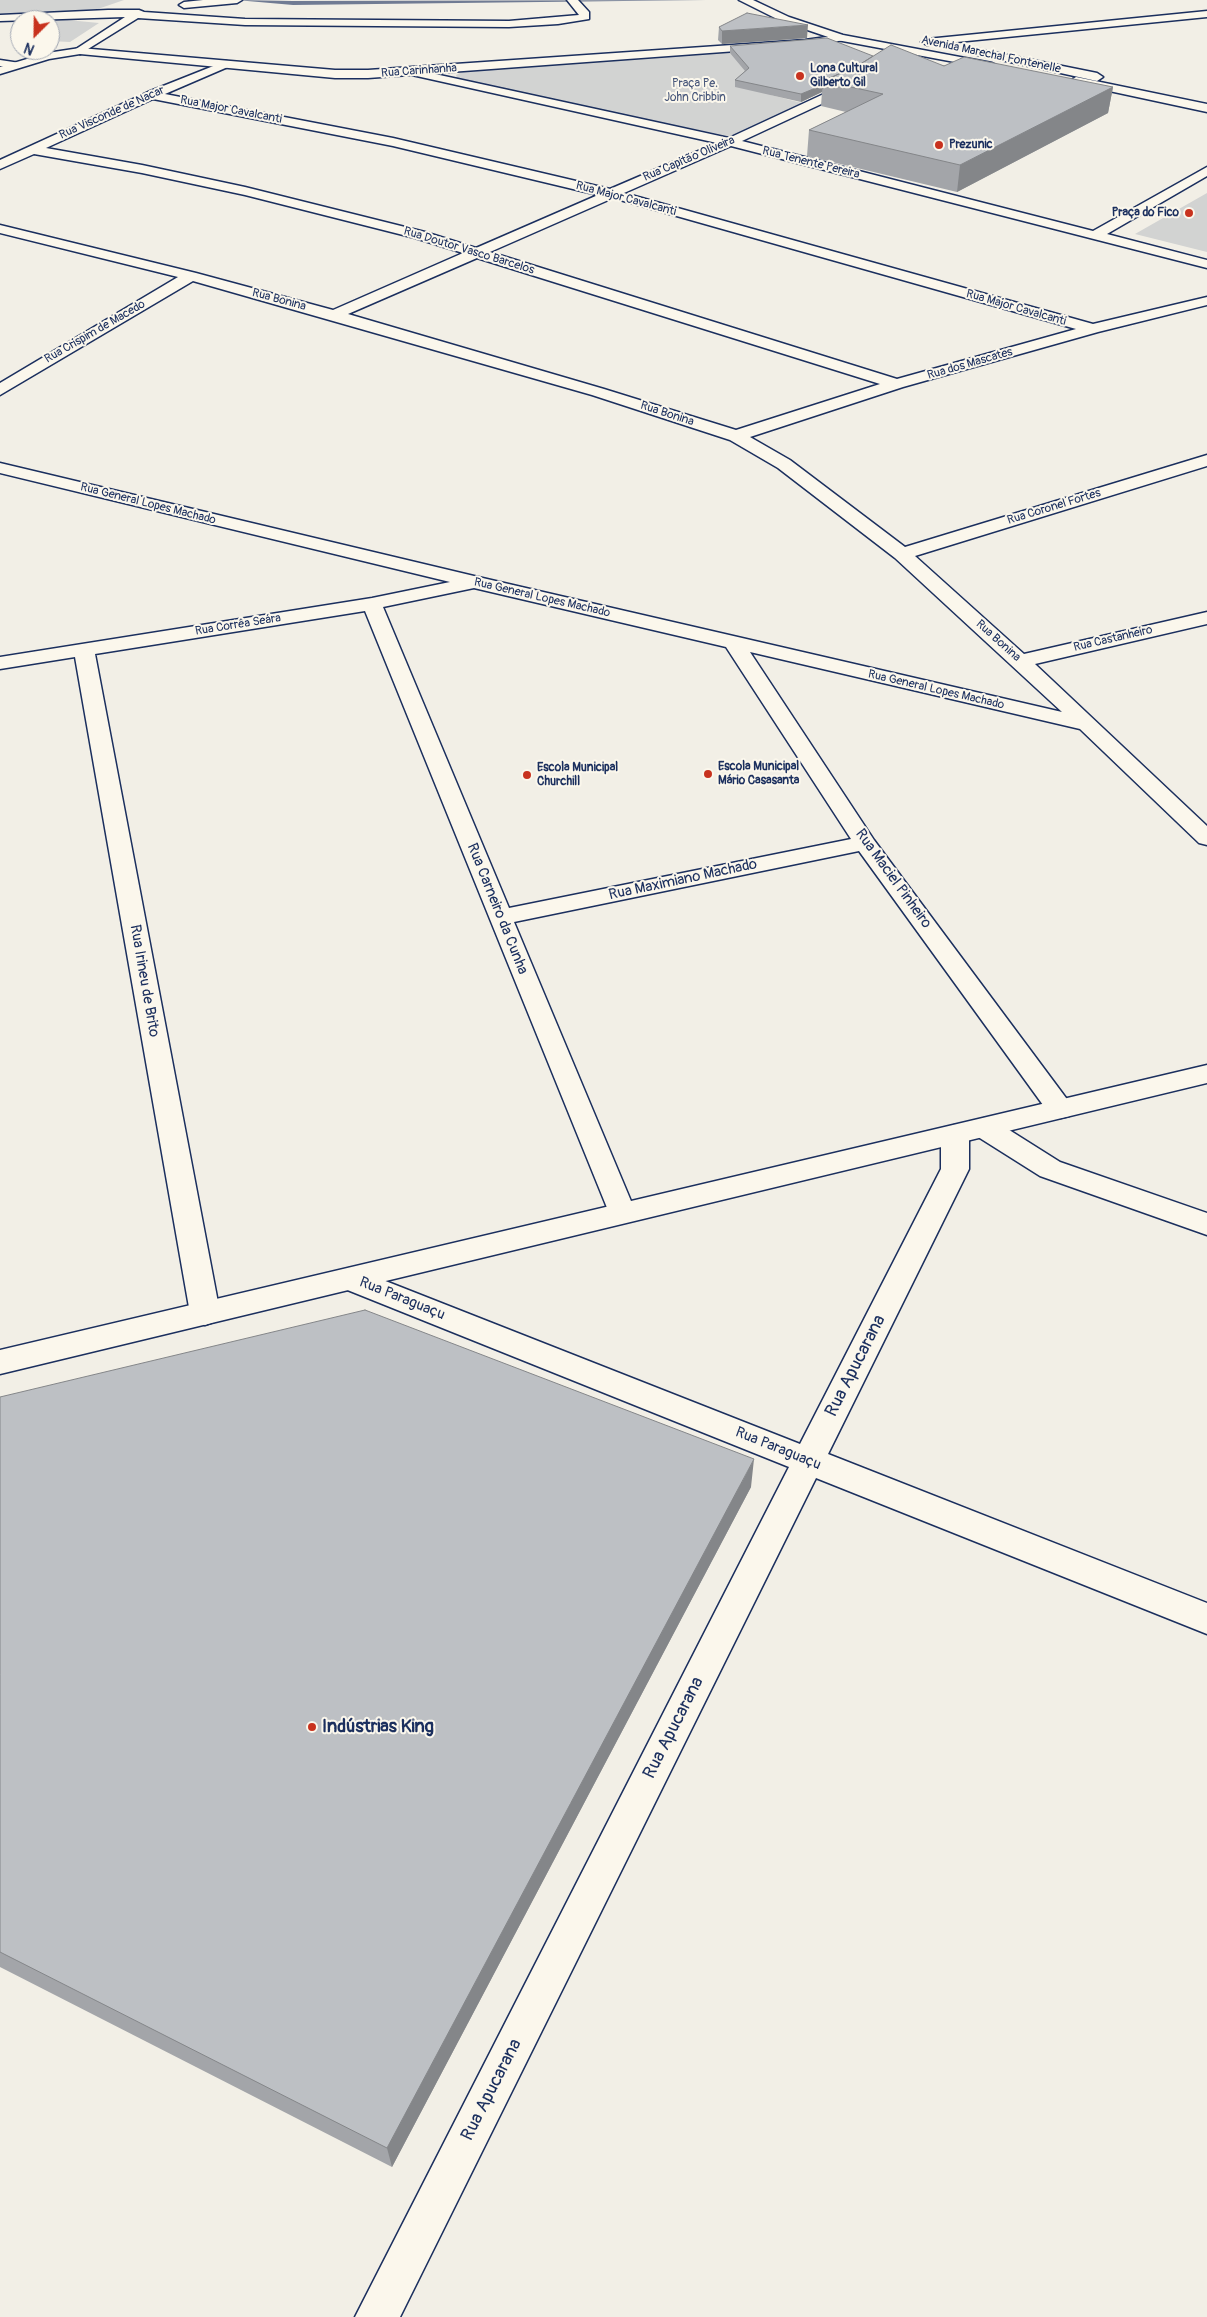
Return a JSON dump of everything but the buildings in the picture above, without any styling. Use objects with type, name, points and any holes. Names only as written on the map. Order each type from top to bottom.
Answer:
[{"type":"street","points":[[80,51],[136,15],[155,8],[237,0]]},
{"type":"street","name":"Avenida Marechal Fontenelle","points":[[744,0],[785,19],[894,54],[1055,77],[1207,108]]},
{"type":"street","points":[[108,13],[126,2]]},
{"type":"street","points":[[0,18],[108,13],[245,22],[509,24],[558,21],[585,16],[584,12],[574,3]]},
{"type":"street","points":[[1175,4],[1201,14],[1207,21]]},
{"type":"street","points":[[927,42],[1201,14]]},
{"type":"street","points":[[841,38],[853,32],[851,28]]},
{"type":"street","name":"Rua Carinhanha","points":[[0,72],[46,56],[80,51],[335,74],[412,72],[805,43],[841,38]]},
{"type":"street","name":"Avenida Marechal Fontenelle","points":[[912,38],[1207,100]]},
{"type":"street","points":[[0,63],[16,65]]},
{"type":"street","name":"Rua Visconde de Nacar","points":[[0,165],[152,95],[226,64]]},
{"type":"street","name":"Rua Tenente Pereira","points":[[412,72],[730,142],[1207,264]]},
{"type":"street","name":"Rua Capitão Oliveira","points":[[334,315],[473,252],[730,142],[813,104],[868,76]]},
{"type":"street","name":"Rua Major Cavalcanti","points":[[152,95],[393,142],[609,193],[1093,329]]},
{"type":"street","name":"Rua Doutor Vasco Barcelos","points":[[33,150],[142,169],[299,204],[473,252],[897,384]]},
{"type":"street","points":[[1094,235],[1207,171]]},
{"type":"street","points":[[1188,183],[1207,187]]},
{"type":"street","name":"Rua Bonina","points":[[0,229],[191,276],[334,315],[598,392],[736,436],[784,464],[902,554],[1020,661],[1084,724],[1207,838]]},
{"type":"street","name":"Rua Crispim de Macedo","points":[[0,389],[191,276]]},
{"type":"street","name":"Rua dos Mascates","points":[[736,436],[897,384],[1093,329],[1207,302]]},
{"type":"street","name":"Rua Coronel Fortes","points":[[902,554],[1207,460]]},
{"type":"street","name":"Rua General Lopes Machado","points":[[0,468],[474,582],[1084,724]]},
{"type":"street","name":"Rua Corrêa Seára","points":[[0,663],[372,604],[474,582]]},
{"type":"street","name":"Rua Carneiro da Cunha","points":[[372,604],[622,1213]]},
{"type":"street","name":"Rua Castanheiro","points":[[1020,661],[1207,618]]},
{"type":"street","name":"Rua Maciel Pinheiro","points":[[734,643],[865,843],[1060,1109]]},
{"type":"street","name":"Rua Irineu de Brito","points":[[84,650],[204,1313]]},
{"type":"street","name":"Rua Maximiano Machado","points":[[500,917],[865,843]]},
{"type":"street","points":[[0,1362],[1207,1074]]},
{"type":"street","points":[[970,1132],[1050,1169],[1207,1224]]},
{"type":"street","name":"Rua Apucarana","points":[[378,2317],[955,1169],[970,1132]]},
{"type":"street","name":"Rua Paraguaçu","points":[[350,1278],[1207,1619]]},
{"type":"green space","points":[[0,0],[124,0],[92,11],[60,13],[60,10],[10,10],[10,16],[0,17]]},
{"type":"green space","points":[[60,19],[99,23],[70,42],[60,42]]},
{"type":"green space","name":"Praça Pe. John Cribbin","points":[[773,48],[771,95],[802,103],[733,137],[458,81],[456,75],[466,70]]},
{"type":"green space","name":"Praça do Fico","points":[[1207,193],[1207,252],[1135,234]]},
{"type":"waterway","points":[[239,0],[293,3],[703,0]]},
{"type":"place","name":"Lona Cultural Gilberto Gil","points":[[800,76]]},
{"type":"place","name":"Prezunic","points":[[939,145]]},
{"type":"place","name":"Praça do Fico","points":[[1189,213]]},
{"type":"place","name":"Escola Municipal Mário Casasanta","points":[[708,774]]},
{"type":"place","name":"Escola Municipal Churchill","points":[[527,775]]},
{"type":"place","name":"Indústrias King","points":[[312,1727]]}]
